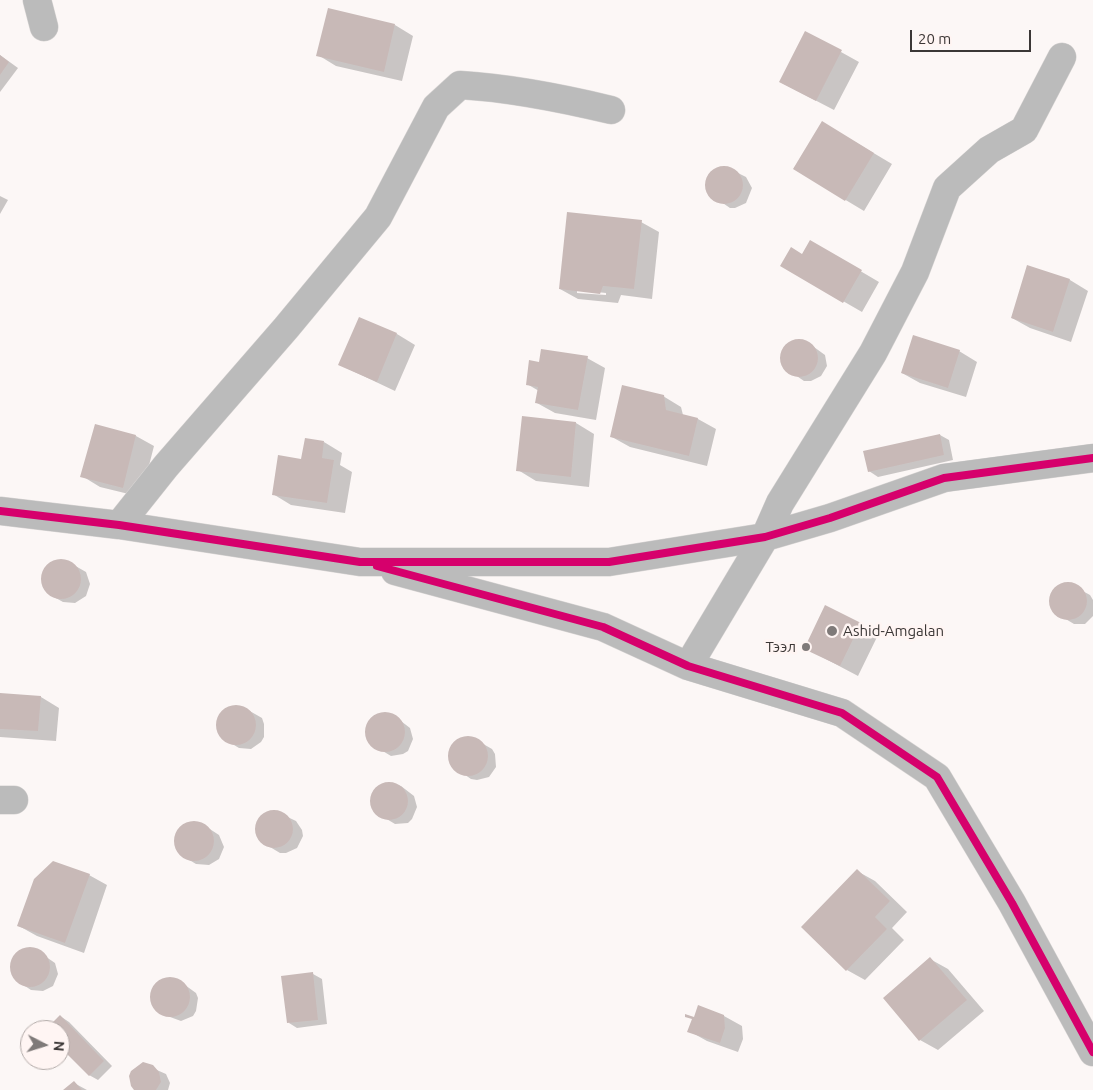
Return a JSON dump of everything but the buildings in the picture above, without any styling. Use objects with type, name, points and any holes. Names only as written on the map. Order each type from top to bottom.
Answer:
[{"type":"street","points":[[37,0],[44,27]]},
{"type":"street","points":[[688,666],[765,537],[780,503],[877,345],[915,272],[947,188],[989,150],[1024,130],[1062,57]]},
{"type":"street","points":[[119,525],[166,466],[286,328],[378,217],[436,107],[460,86],[501,88],[551,96],[611,110]]},
{"type":"street","points":[[360,562],[609,562],[765,537],[830,518],[944,478],[1093,458]]},
{"type":"street","points":[[0,511],[119,525],[360,562],[603,628],[688,666],[842,713],[937,777],[1012,903],[1093,1052]]},
{"type":"cycle path","points":[[0,511],[119,525],[360,562],[609,562],[765,537],[830,518],[944,478],[1093,458]]},
{"type":"cycle path","points":[[377,566],[603,627],[688,666],[842,713],[937,777],[1012,903],[1093,1052]]},
{"type":"place","name":"Ashid-Amgalan","points":[[832,631]]},
{"type":"place","name":"Тээл","points":[[806,647]]}]
